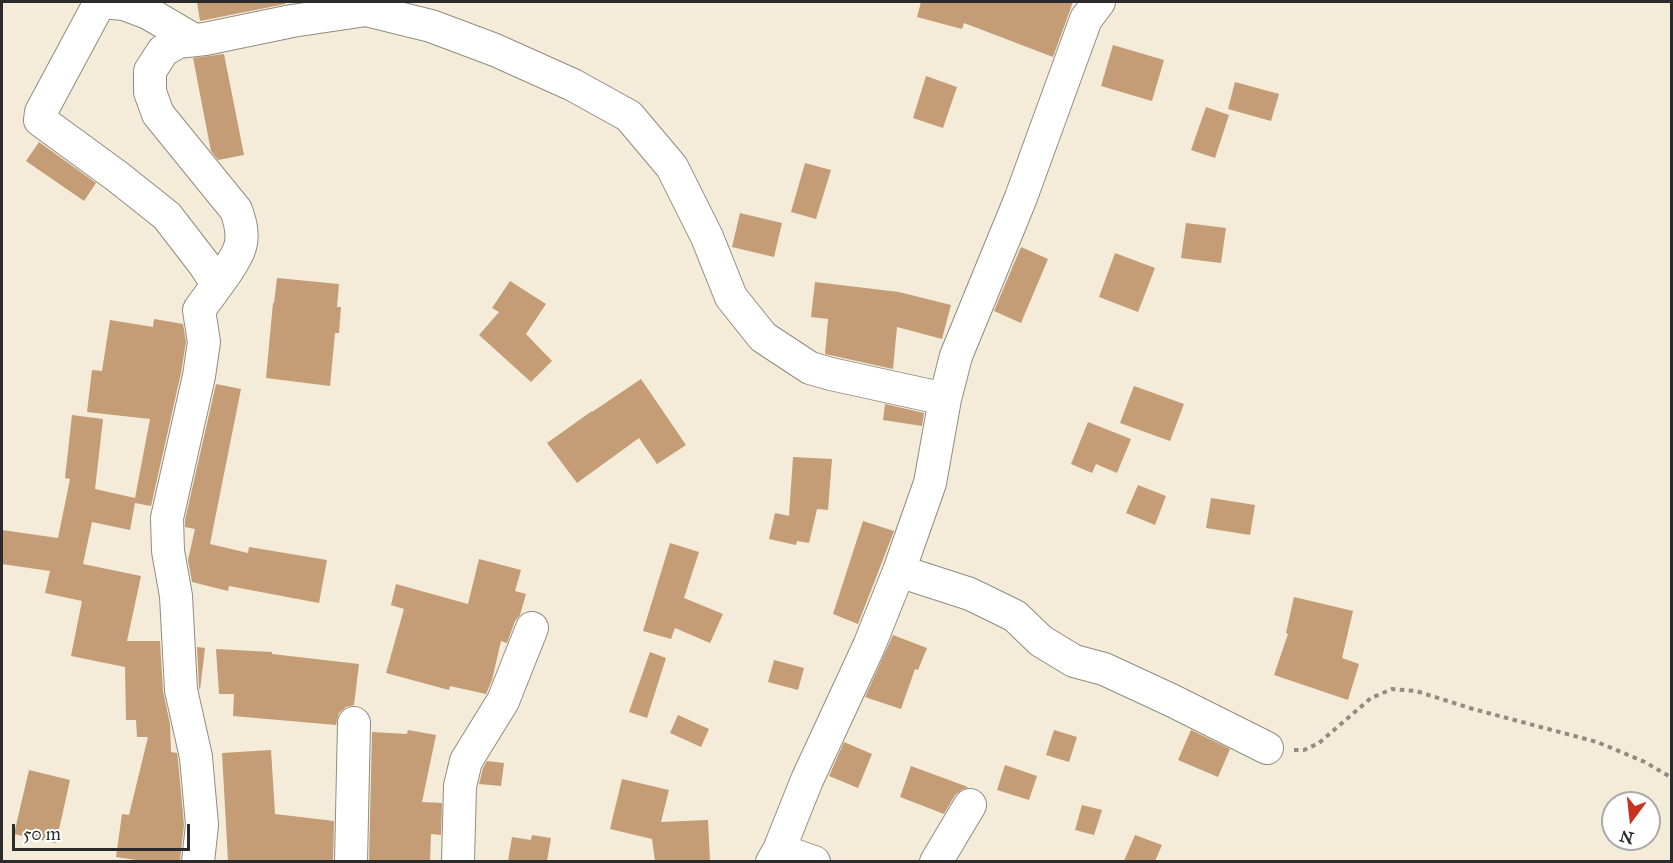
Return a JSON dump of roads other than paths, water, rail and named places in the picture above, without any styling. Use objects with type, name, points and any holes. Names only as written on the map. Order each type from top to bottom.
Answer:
[{"type":"street","points":[[194,40],[148,13],[124,4],[100,2],[41,112],[40,120],[167,216],[217,284]]},
{"type":"street","points":[[814,861],[775,856],[807,780],[869,646],[898,570],[930,483],[945,399],[956,356],[1020,200],[1086,19],[1099,2]]},
{"type":"street","points":[[198,861],[202,825],[196,757],[181,690],[176,596],[168,551],[167,518],[199,376],[204,342],[199,310],[241,246],[241,224],[236,210],[158,114],[150,92],[150,71],[163,51],[178,42],[366,10],[431,26],[495,50],[573,85],[629,116],[672,167],[707,237],[730,297],[763,337],[810,368],[945,399]]},
{"type":"street","points":[[898,570],[970,594],[1015,616],[1041,641],[1074,661],[1104,669],[1267,748]]},
{"type":"street","points":[[458,861],[460,786],[466,760],[503,701],[532,628]]},
{"type":"street","points":[[351,861],[354,723]]},
{"type":"street","points":[[936,861],[970,805]]}]
